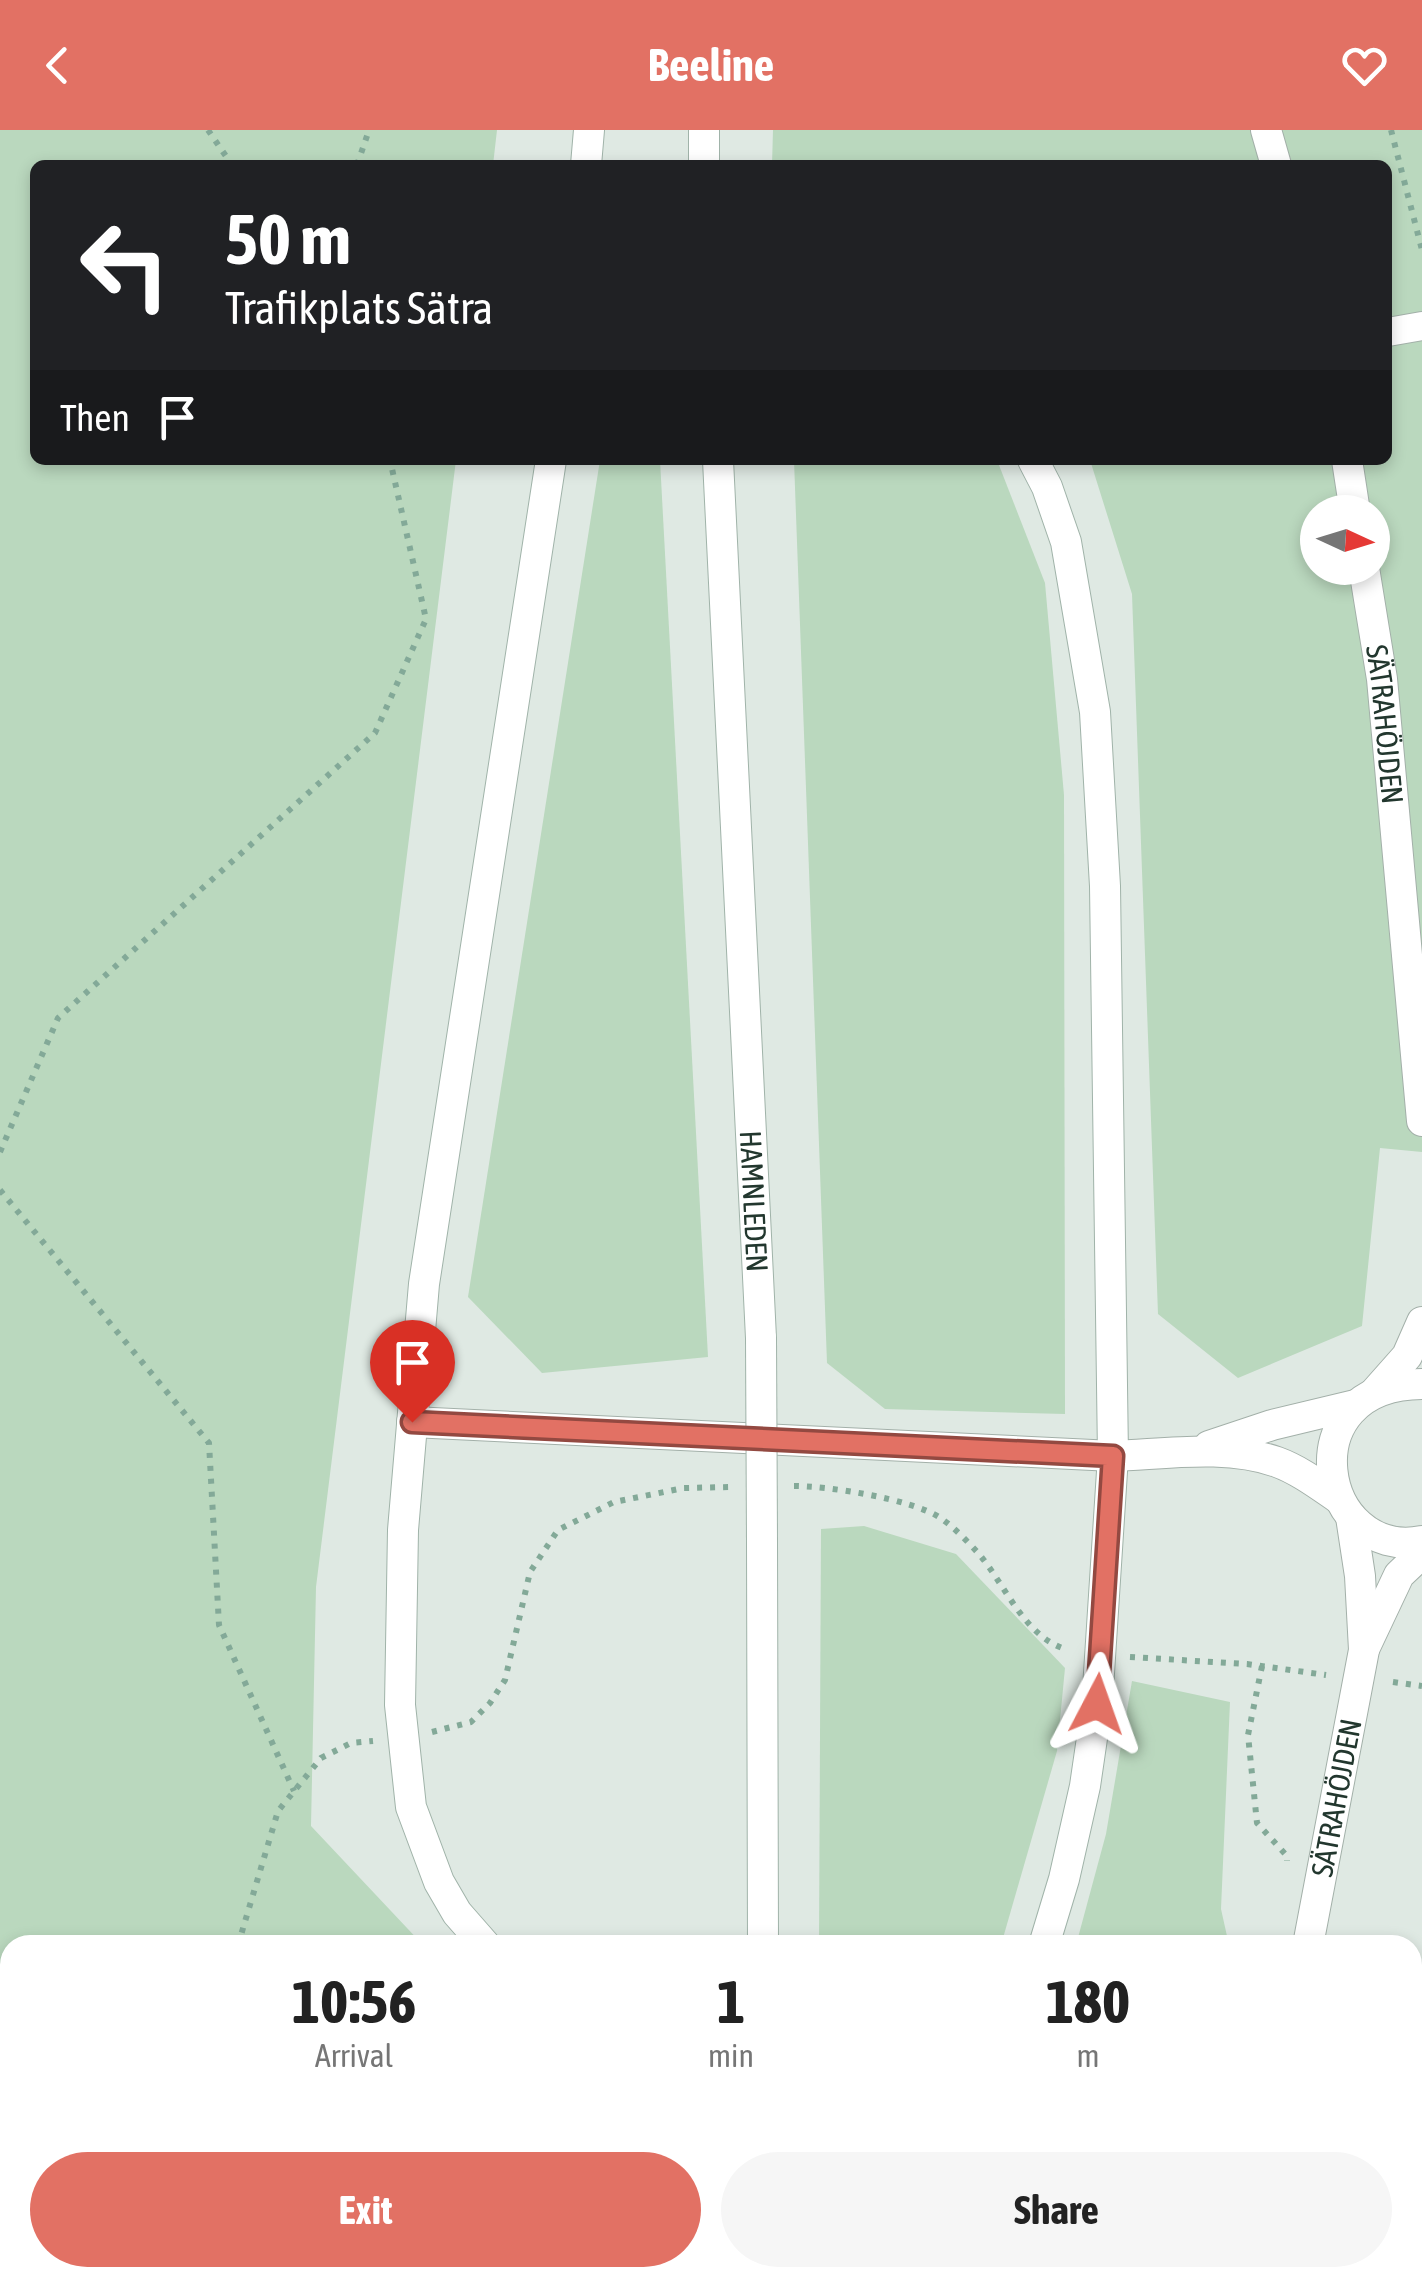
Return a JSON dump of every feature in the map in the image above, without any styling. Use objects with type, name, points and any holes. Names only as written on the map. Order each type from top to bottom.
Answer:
[{"type":"main road","points":[[586,160],[589,130]]},
{"type":"main road","points":[[704,130],[704,160]]},
{"type":"main road","points":[[1266,130],[1275,160]]},
{"type":"main road","points":[[476,1935],[457,1913],[439,1882],[411,1806],[400,1704],[403,1530],[424,1284],[550,465]]},
{"type":"main road","name":"HAMNLEDEN","points":[[718,465],[762,1338],[763,1935]]},
{"type":"main road","points":[[1035,465],[1047,487],[1066,542],[1094,712],[1107,943],[1113,1456],[1097,1704],[1081,1804],[1047,1935]]},
{"type":"main road","points":[[1348,465],[1352,495]]},
{"type":"main road","name":"SÄTRAHÖJDEN","points":[[1367,585],[1382,679],[1422,1120]]},
{"type":"main road","points":[[1366,1398],[1407,1356],[1422,1322]]},
{"type":"main road","points":[[1190,1452],[1366,1398],[1398,1384],[1422,1384]]},
{"type":"main road","name":"SÄTRAHÖJDEN","points":[[1310,1935],[1364,1650],[1360,1576],[1345,1507],[1331,1474],[1332,1449],[1340,1426],[1366,1398]]},
{"type":"main road","points":[[412,1422],[1113,1456],[1248,1454],[1280,1463],[1345,1507],[1370,1532],[1391,1541],[1422,1542]]},
{"type":"main road","name":"SÄTRAHÖJDEN","points":[[1364,1650],[1399,1575],[1422,1553]]},
{"type":"street","points":[[1392,331],[1422,326]]},
{"type":"path","points":[[208,130],[229,160]]},
{"type":"path","points":[[359,160],[369,130]]},
{"type":"path","points":[[1391,130],[1422,250]]},
{"type":"path","points":[[0,1152],[58,1018],[375,733],[426,620],[391,465]]},
{"type":"path","points":[[0,1190],[209,1443],[219,1625],[294,1792]]},
{"type":"path","points":[[1118,1656],[1262,1666],[1333,1676]]},
{"type":"path","points":[[1262,1666],[1248,1735],[1257,1822],[1287,1856],[1287,1861]]},
{"type":"path","points":[[1392,1682],[1422,1686]]},
{"type":"path","points":[[241,1935],[278,1811],[321,1758],[352,1743],[378,1741]]},
{"type":"green space","points":[[0,130],[497,130],[494,160],[30,160],[30,465],[455,465],[316,1587],[311,1826],[414,1935],[0,1935]]},
{"type":"green space","points":[[773,130],[1422,130],[1422,1152],[1380,1148],[1362,1326],[1238,1378],[1158,1314],[1132,594],[1092,465],[1392,465],[1392,160],[772,160]]},
{"type":"green space","points":[[599,465],[660,465],[708,1357],[542,1373],[468,1297]]},
{"type":"green space","points":[[794,465],[999,465],[1045,583],[1064,795],[1065,1414],[885,1409],[827,1363]]},
{"type":"green space","points":[[864,1526],[956,1554],[1065,1668],[1057,1751],[1004,1935],[819,1935],[821,1529]]},
{"type":"green space","points":[[1132,1681],[1230,1702],[1221,1909],[1227,1935],[1079,1935],[1106,1834]]},
{"type":"route","points":[[412,1422],[1113,1456],[1097,1704]]}]
